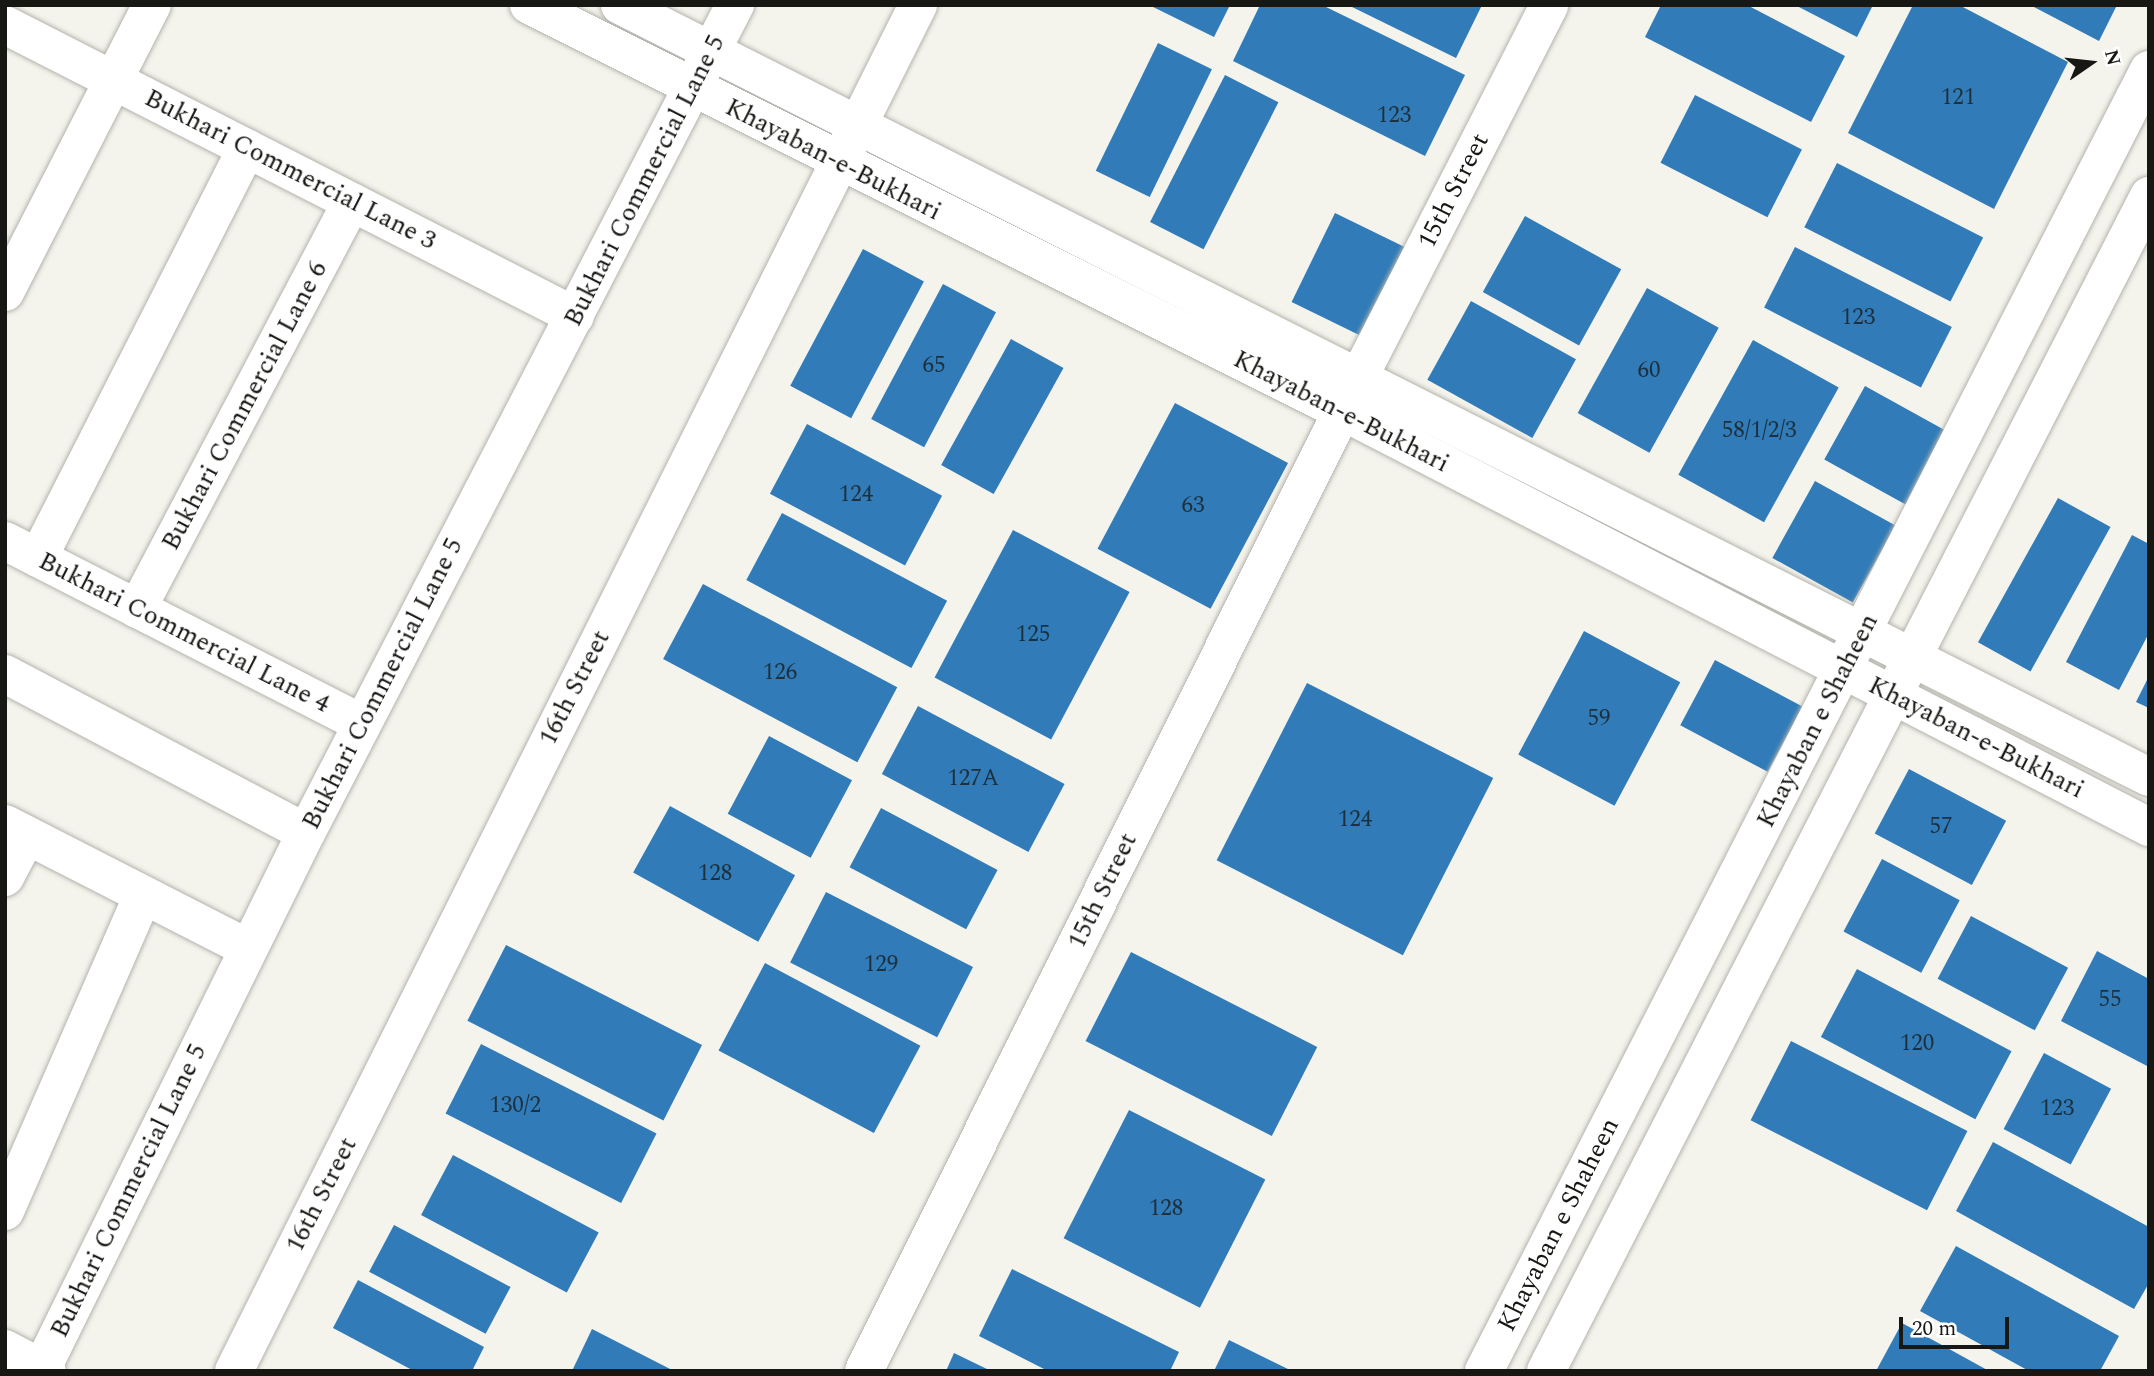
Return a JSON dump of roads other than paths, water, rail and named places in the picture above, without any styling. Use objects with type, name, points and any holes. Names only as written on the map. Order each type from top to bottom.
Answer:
[{"type":"street","points":[[5,292],[116,82],[152,5]]},
{"type":"street","name":"Khayaban-e-Bukhari","points":[[529,5],[837,164],[1342,411],[2149,827]]},
{"type":"street","name":"Khayaban-e-Bukhari","points":[[620,5],[855,129],[1359,377],[2149,778]]},
{"type":"street","name":"Bukhari Commercial Lane 5","points":[[44,1369],[247,948],[736,5]]},
{"type":"street","name":"16th Street","points":[[234,1371],[918,5]]},
{"type":"street","name":"15th Street","points":[[1359,377],[1549,5]]},
{"type":"street","name":"Bukhari Commercial Lane 3","points":[[5,25],[575,316]]},
{"type":"street","name":"Khayaban e Shaheen","points":[[1484,1371],[2149,70]]},
{"type":"street","points":[[22,550],[247,148]]},
{"type":"street","name":"Khayaban e Shaheen","points":[[1546,1371],[2149,196]]},
{"type":"street","name":"Bukhari Commercial Lane 6","points":[[137,609],[352,202]]},
{"type":"street","name":"15th Street","points":[[864,1371],[1342,411]]},
{"type":"street","name":"Bukhari Commercial Lane 4","points":[[22,550],[362,724]]},
{"type":"street","points":[[5,674],[306,833]]},
{"type":"street","points":[[5,877],[16,830],[247,948]]},
{"type":"street","points":[[5,1211],[143,895]]},
{"type":"street","points":[[5,1349],[44,1369]]}]
